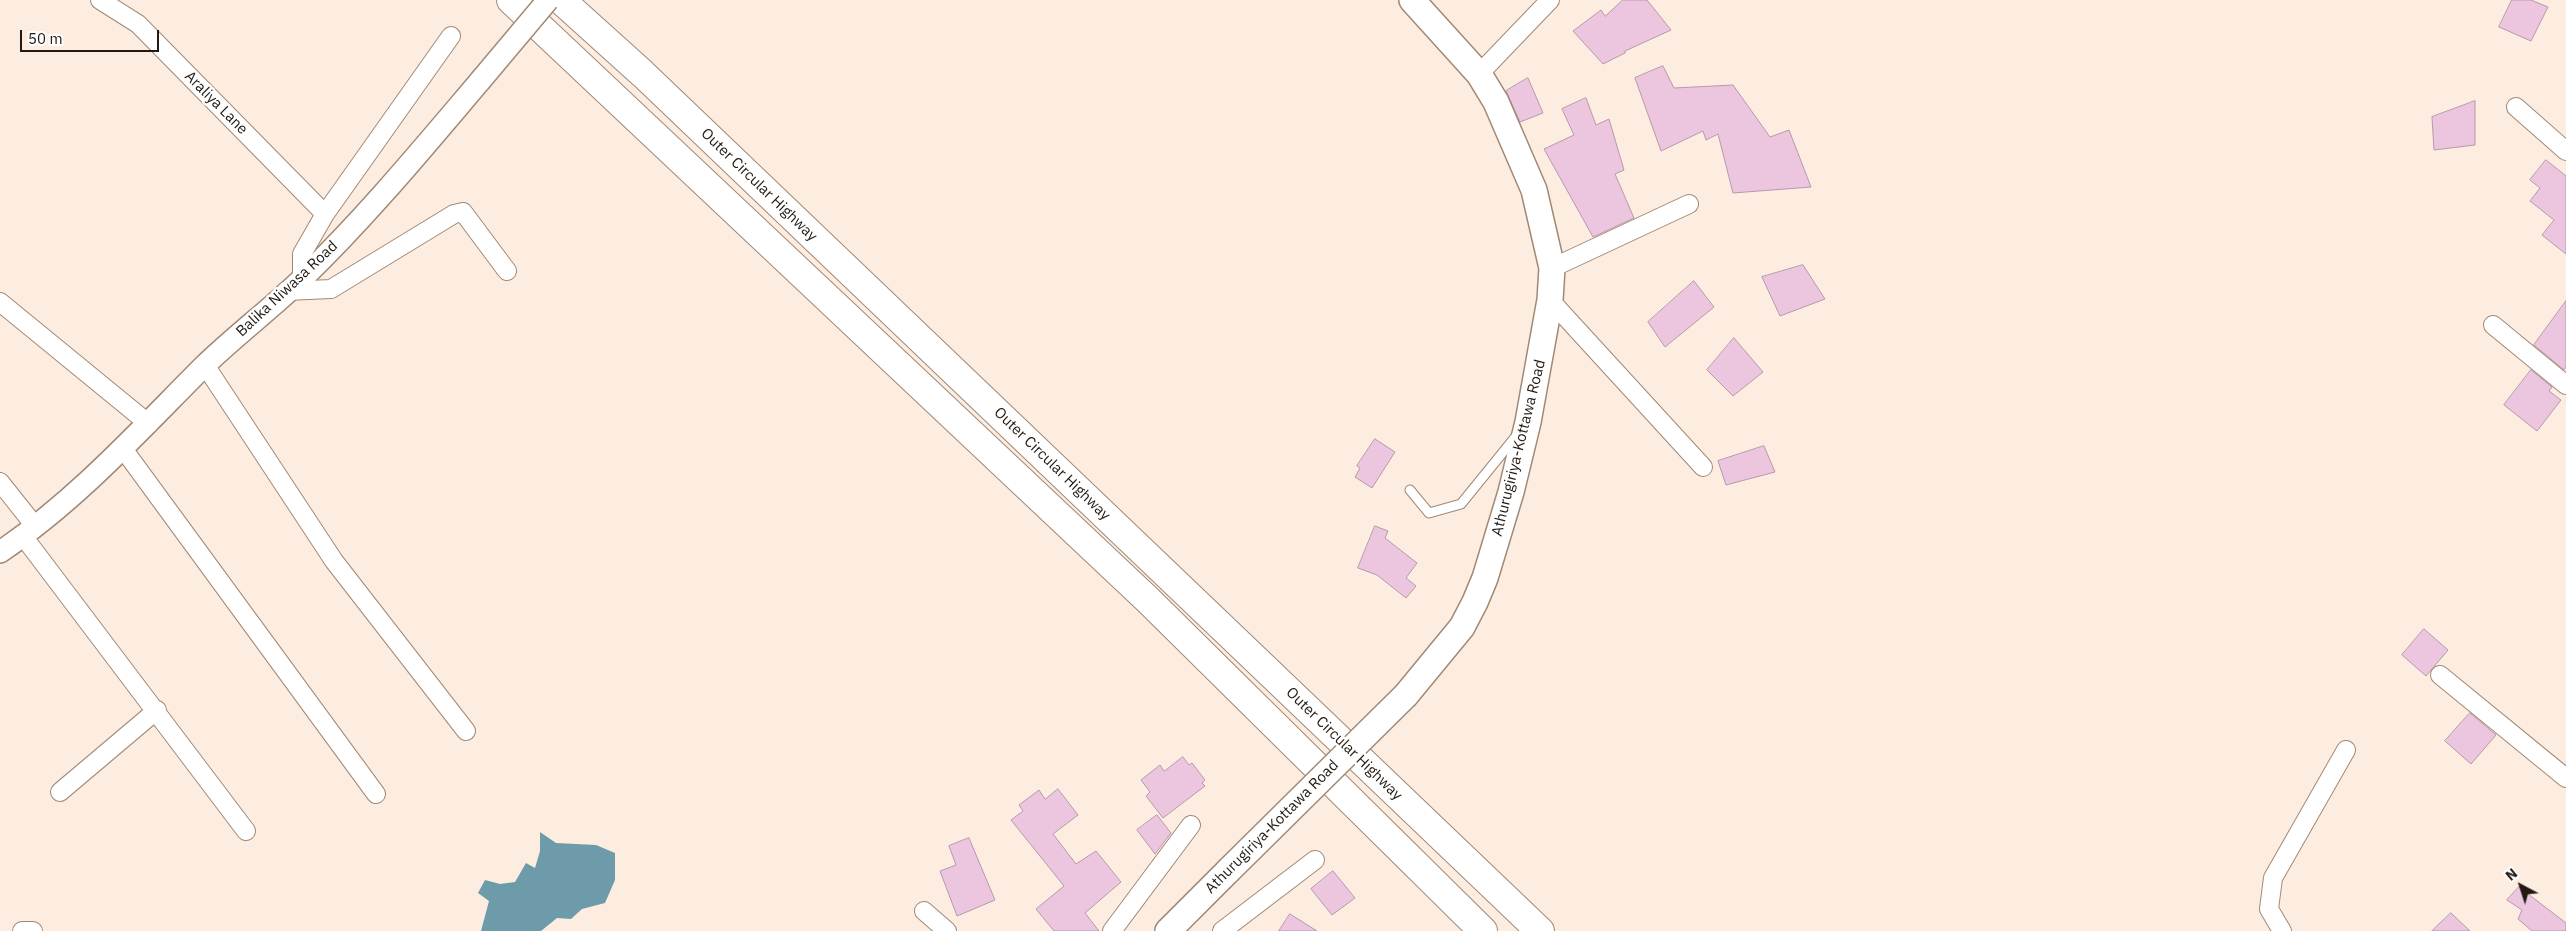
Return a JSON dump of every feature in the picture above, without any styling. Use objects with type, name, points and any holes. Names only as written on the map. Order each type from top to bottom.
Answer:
[{"type":"highway","points":[[511,0],[1148,600],[1483,931]]},
{"type":"highway","name":"Outer Circular Highway","points":[[561,0],[664,94],[1540,931]]},
{"type":"main road","name":"Athurugiriya-Kottawa Road","points":[[1168,931],[1406,695],[1462,627],[1475,602],[1511,492],[1528,422],[1550,300],[1552,268],[1534,190],[1496,102],[1479,74],[1412,0]]},
{"type":"street","name":"Araliya Lane","points":[[100,0],[138,24],[325,214]]},
{"type":"street","name":"Balika Niwasa Road","points":[[0,552],[29,531],[124,450],[205,365],[294,285],[387,192],[548,0]]},
{"type":"street","points":[[1479,74],[1550,0]]},
{"type":"street","points":[[451,36],[325,214],[302,254],[294,285],[331,289],[454,214],[463,212],[507,271]]},
{"type":"street","points":[[2516,107],[2566,151]]},
{"type":"street","points":[[1552,268],[1689,204]]},
{"type":"street","points":[[1550,300],[1703,467]]},
{"type":"street","points":[[0,302],[149,424]]},
{"type":"street","points":[[2494,325],[2566,385]]},
{"type":"street","points":[[205,365],[334,561],[466,731]]},
{"type":"street","points":[[124,450],[376,794]]},
{"type":"street","points":[[0,482],[29,531],[246,831]]},
{"type":"street","points":[[2440,675],[2566,778]]},
{"type":"street","points":[[60,792],[157,710]]},
{"type":"street","points":[[2282,931],[2269,909],[2273,878],[2346,750]]},
{"type":"street","points":[[1112,931],[1191,825]]},
{"type":"street","points":[[1222,931],[1315,860]]},
{"type":"street","points":[[924,911],[947,931]]},
{"type":"street","points":[[22,931],[33,931]]},
{"type":"lane","points":[[1410,490],[1429,513],[1461,504],[1528,422]]},
{"type":"water","points":[[540,832],[556,843],[596,845],[615,853],[615,880],[605,903],[582,909],[571,919],[557,918],[541,931],[481,931],[489,901],[478,893],[485,880],[500,884],[515,882],[526,863],[535,868],[540,851]]},
{"type":"building","points":[[1623,0],[1647,0],[1671,30],[1625,51],[1625,53],[1603,64],[1573,31],[1601,10],[1605,16]]},
{"type":"building","points":[[2512,0],[2531,0],[2548,7],[2531,41],[2499,27]]},
{"type":"building","points":[[1663,66],[1674,88],[1733,85],[1770,137],[1789,130],[1811,187],[1733,193],[1718,134],[1706,140],[1703,131],[1661,151],[1635,78]]},
{"type":"building","points":[[1528,78],[1543,113],[1520,122],[1506,91]]},
{"type":"building","points":[[1586,98],[1596,125],[1609,119],[1624,170],[1615,174],[1634,218],[1593,237],[1544,149],[1574,135],[1562,109]]},
{"type":"building","points":[[2475,101],[2475,145],[2434,150],[2432,117]]},
{"type":"building","points":[[2546,160],[2566,176],[2566,254],[2542,235],[2554,220],[2530,201],[2540,188],[2530,180]]},
{"type":"building","points":[[1803,265],[1825,299],[1780,316],[1762,277]]},
{"type":"building","points":[[1694,281],[1714,307],[1665,347],[1648,322]]},
{"type":"building","points":[[2566,301],[2566,367],[2564,370],[2534,345]]},
{"type":"building","points":[[1734,338],[1763,372],[1733,396],[1707,370]]},
{"type":"building","points":[[2531,370],[2552,387],[2549,391],[2561,400],[2537,431],[2504,405]]},
{"type":"building","points":[[1375,439],[1395,452],[1372,488],[1355,477],[1360,468],[1357,466]]},
{"type":"building","points":[[1764,446],[1775,472],[1726,485],[1718,461]]},
{"type":"building","points":[[1375,526],[1388,531],[1385,538],[1417,563],[1406,578],[1416,586],[1406,598],[1377,575],[1358,568]]},
{"type":"building","points":[[2424,629],[2448,650],[2426,676],[2402,655]]},
{"type":"building","points":[[2470,713],[2496,735],[2471,764],[2445,741]]},
{"type":"building","points":[[1183,757],[1189,765],[1192,763],[1205,780],[1202,783],[1205,786],[1163,818],[1146,796],[1150,792],[1141,780],[1160,765],[1164,771]]},
{"type":"building","points":[[1058,789],[1078,815],[1053,834],[1076,864],[1096,851],[1121,882],[1085,913],[1099,931],[1054,931],[1036,909],[1064,886],[1011,820],[1023,811],[1019,805],[1039,790],[1045,799]]},
{"type":"building","points":[[1157,815],[1171,833],[1155,854],[1137,830]]},
{"type":"building","points":[[969,838],[995,900],[957,916],[940,871],[956,865],[949,846]]},
{"type":"building","points":[[1333,871],[1355,898],[1332,915],[1311,889]]},
{"type":"building","points":[[2519,887],[2566,923],[2566,931],[2532,931],[2518,919],[2522,910],[2507,900]]},
{"type":"building","points":[[2451,913],[2470,931],[2432,931]]},
{"type":"building","points":[[1290,914],[1317,931],[1279,931]]}]
